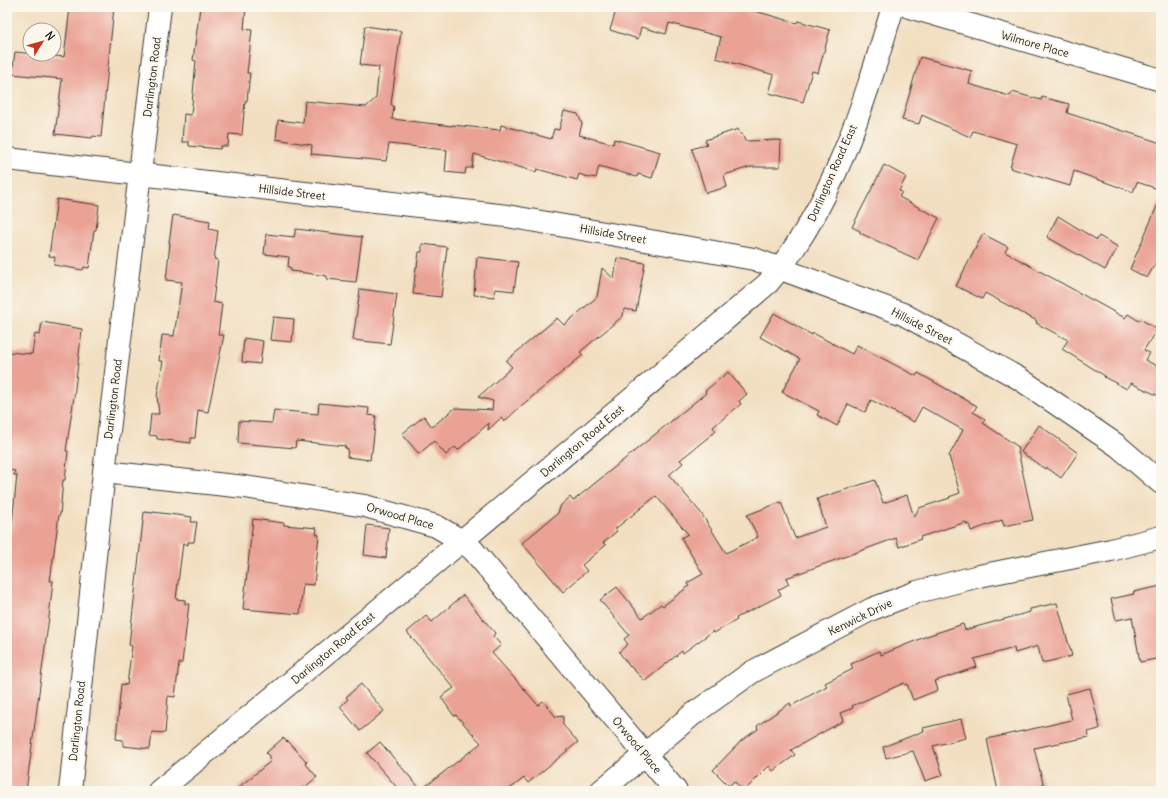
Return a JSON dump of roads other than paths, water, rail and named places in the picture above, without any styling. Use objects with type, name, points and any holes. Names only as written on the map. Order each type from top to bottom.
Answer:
[{"type":"street","name":"Darlington Road","points":[[70,791],[104,472],[160,7]]},
{"type":"street","name":"Darlington Road East","points":[[159,791],[462,541],[649,385],[768,283],[781,268],[812,221],[843,154],[871,79],[893,7]]},
{"type":"street","name":"Wilmore Place","points":[[909,7],[1161,80]]},
{"type":"street","name":"Hillside Street","points":[[7,159],[507,216],[754,259],[903,314],[1020,379],[1118,446],[1161,483]]},
{"type":"street","name":"Orwood Place","points":[[104,472],[245,487],[365,506],[436,526],[462,541],[473,550],[676,791]]},
{"type":"street","name":"Kenwick Drive","points":[[601,791],[692,715],[752,672],[872,609],[916,592],[979,576],[1111,550],[1161,537]]}]
